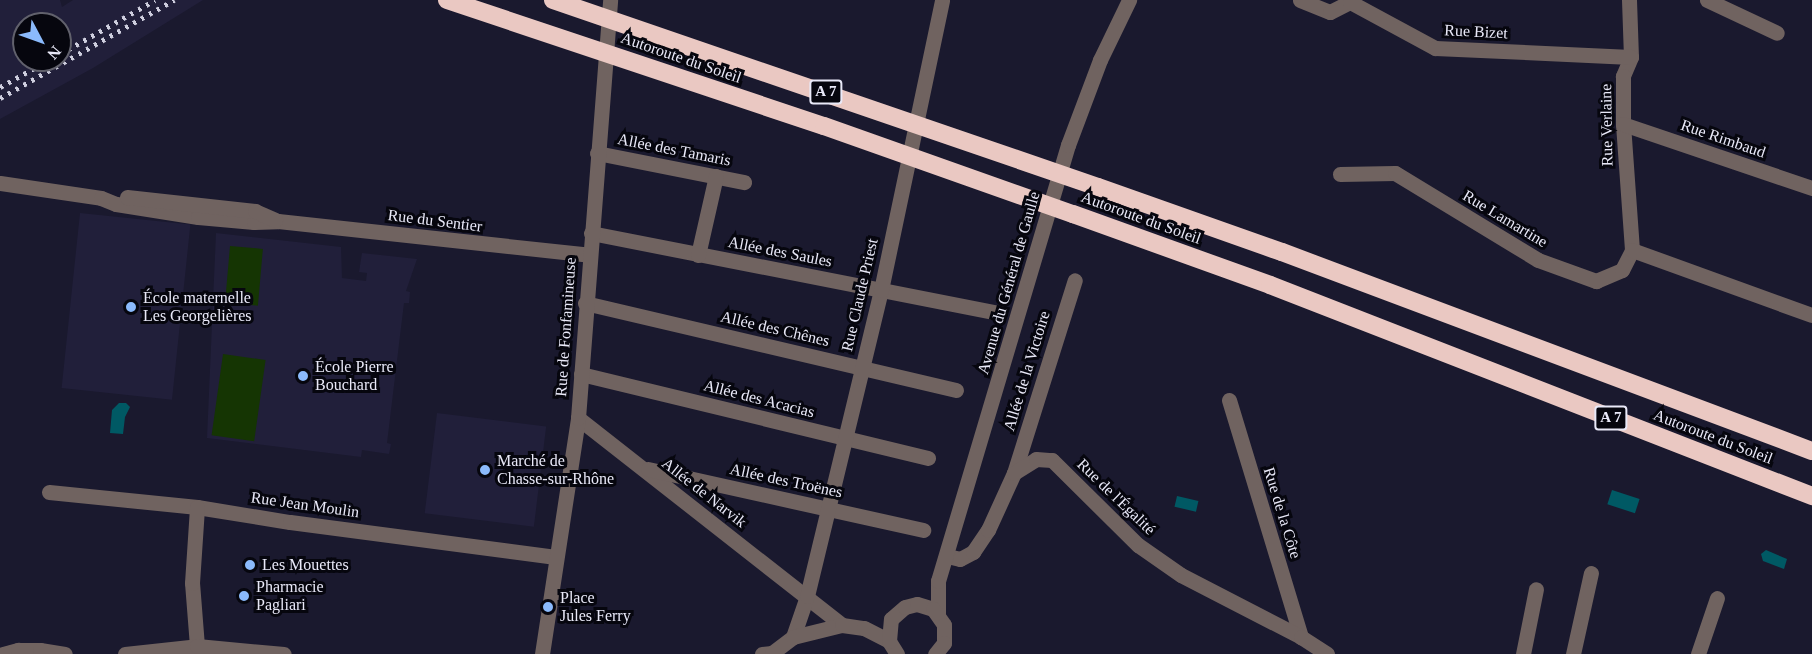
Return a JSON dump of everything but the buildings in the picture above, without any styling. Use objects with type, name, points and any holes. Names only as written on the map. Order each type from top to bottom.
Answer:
[{"type":"highway","name":"Autoroute du Soleil","points":[[447,0],[824,126],[1270,285],[1812,496]]},
{"type":"highway","name":"Autoroute du Soleil","points":[[553,0],[1282,252],[1812,451]]},
{"type":"street","name":"Rue de Fonfamineuse","points":[[542,654],[578,418],[610,0]]},
{"type":"street","name":"Rue Claude Priest","points":[[794,637],[807,596],[881,290],[942,0]]},
{"type":"street","name":"Avenue du Général de Gaulle","points":[[944,650],[944,624],[938,614],[938,581],[1068,145],[1100,60],[1128,0]]},
{"type":"street","name":"Rue Bizet","points":[[1300,0],[1330,12],[1351,1],[1435,48],[1631,57]]},
{"type":"street","name":"Rue Verlaine","points":[[1629,0],[1631,57],[1623,76],[1623,124],[1632,250]]},
{"type":"street","points":[[1707,0],[1777,33]]},
{"type":"street","name":"Rue Rimbaud","points":[[1623,124],[1812,188]]},
{"type":"street","name":"Allée des Tamaris","points":[[597,153],[744,182]]},
{"type":"street","name":"Rue Lamartine","points":[[1340,174],[1395,173],[1538,260],[1596,281],[1622,270],[1632,250]]},
{"type":"street","points":[[698,255],[717,176]]},
{"type":"street","name":"Rue du Sentier","points":[[0,183],[101,198],[117,204],[198,217],[254,222],[278,221],[589,255]]},
{"type":"street","name":"Allée des Saules","points":[[591,233],[999,313]]},
{"type":"street","points":[[1632,250],[1812,315]]},
{"type":"street","name":"Allée de la Victoire","points":[[1014,473],[1075,280]]},
{"type":"street","name":"Allée des Chênes","points":[[585,303],[956,390]]},
{"type":"street","name":"Allée des Acacias","points":[[581,374],[928,458]]},
{"type":"street","name":"Rue de la Côte","points":[[1228,400],[1301,637]]},
{"type":"street","name":"Allée de Narvik","points":[[578,418],[807,596],[842,626]]},
{"type":"street","name":"Rue de l'Égalité","points":[[1014,473],[1036,459],[1052,460],[1138,545],[1181,575],[1301,637],[1327,654]]},
{"type":"street","name":"Allée des Troënes","points":[[642,468],[922,530]]},
{"type":"street","points":[[947,556],[960,559],[973,552],[988,530],[1014,473]]},
{"type":"street","name":"Rue Jean Moulin","points":[[49,492],[197,507],[290,522],[556,556]]},
{"type":"street","points":[[197,507],[192,583],[197,646]]},
{"type":"street","points":[[1573,654],[1591,573]]},
{"type":"street","name":"Avenue du Général de Gaulle","points":[[864,628],[891,619],[905,607],[917,604],[938,581]]},
{"type":"street","points":[[1523,654],[1536,589]]},
{"type":"street","points":[[1698,654],[1717,598]]},
{"type":"street","points":[[917,604],[933,609],[938,614]]},
{"type":"street","points":[[889,640],[891,619]]},
{"type":"street","points":[[762,654],[772,653],[794,637],[842,626],[864,628],[889,640],[897,654]]},
{"type":"street","points":[[125,654],[197,646],[284,654]]},
{"type":"street","points":[[3,654],[18,650],[40,650],[65,654]]},
{"type":"shaded area","points":[[0,0],[60,0],[62,7],[73,0],[203,0],[93,68],[0,119]]},
{"type":"shaded area","name":"École maternelle Les Georgelières","points":[[80,213],[190,225],[172,400],[62,388]]},
{"type":"shaded area","name":"École Pierre Bouchard","points":[[216,233],[341,247],[342,278],[366,281],[367,273],[359,272],[362,253],[417,259],[406,291],[410,292],[409,303],[404,303],[387,443],[391,444],[389,454],[362,450],[361,457],[207,438]]},
{"type":"shaded area","points":[[230,246],[263,249],[258,306],[225,303]]},
{"type":"shaded area","points":[[223,354],[266,360],[254,441],[212,435]]},
{"type":"shaded area","points":[[119,403],[126,403],[130,407],[125,417],[123,434],[110,433],[112,410]]},
{"type":"shaded area","name":"Marché de Chasse-sur-Rhône","points":[[437,413],[546,426],[534,527],[425,513]]},
{"type":"shaded area","points":[[1612,490],[1640,499],[1635,513],[1607,504]]},
{"type":"shaded area","points":[[1177,496],[1198,501],[1196,512],[1175,507]]},
{"type":"shaded area","points":[[1766,550],[1787,559],[1784,569],[1763,561],[1761,554]]},
{"type":"railway","points":[[72,47],[155,0]]},
{"type":"railway","points":[[0,98],[174,0]]},
{"type":"railway","points":[[0,87],[27,72]]},
{"type":"place","name":"École maternelle Les Georgelières","points":[[131,307]]},
{"type":"place","name":"École Pierre Bouchard","points":[[303,376]]},
{"type":"place","name":"Marché de Chasse-sur-Rhône","points":[[485,470]]},
{"type":"place","name":"Les Mouettes","points":[[250,565]]},
{"type":"place","name":"Pharmacie Pagliari","points":[[244,596]]},
{"type":"place","name":"Place Jules Ferry","points":[[548,607]]}]
